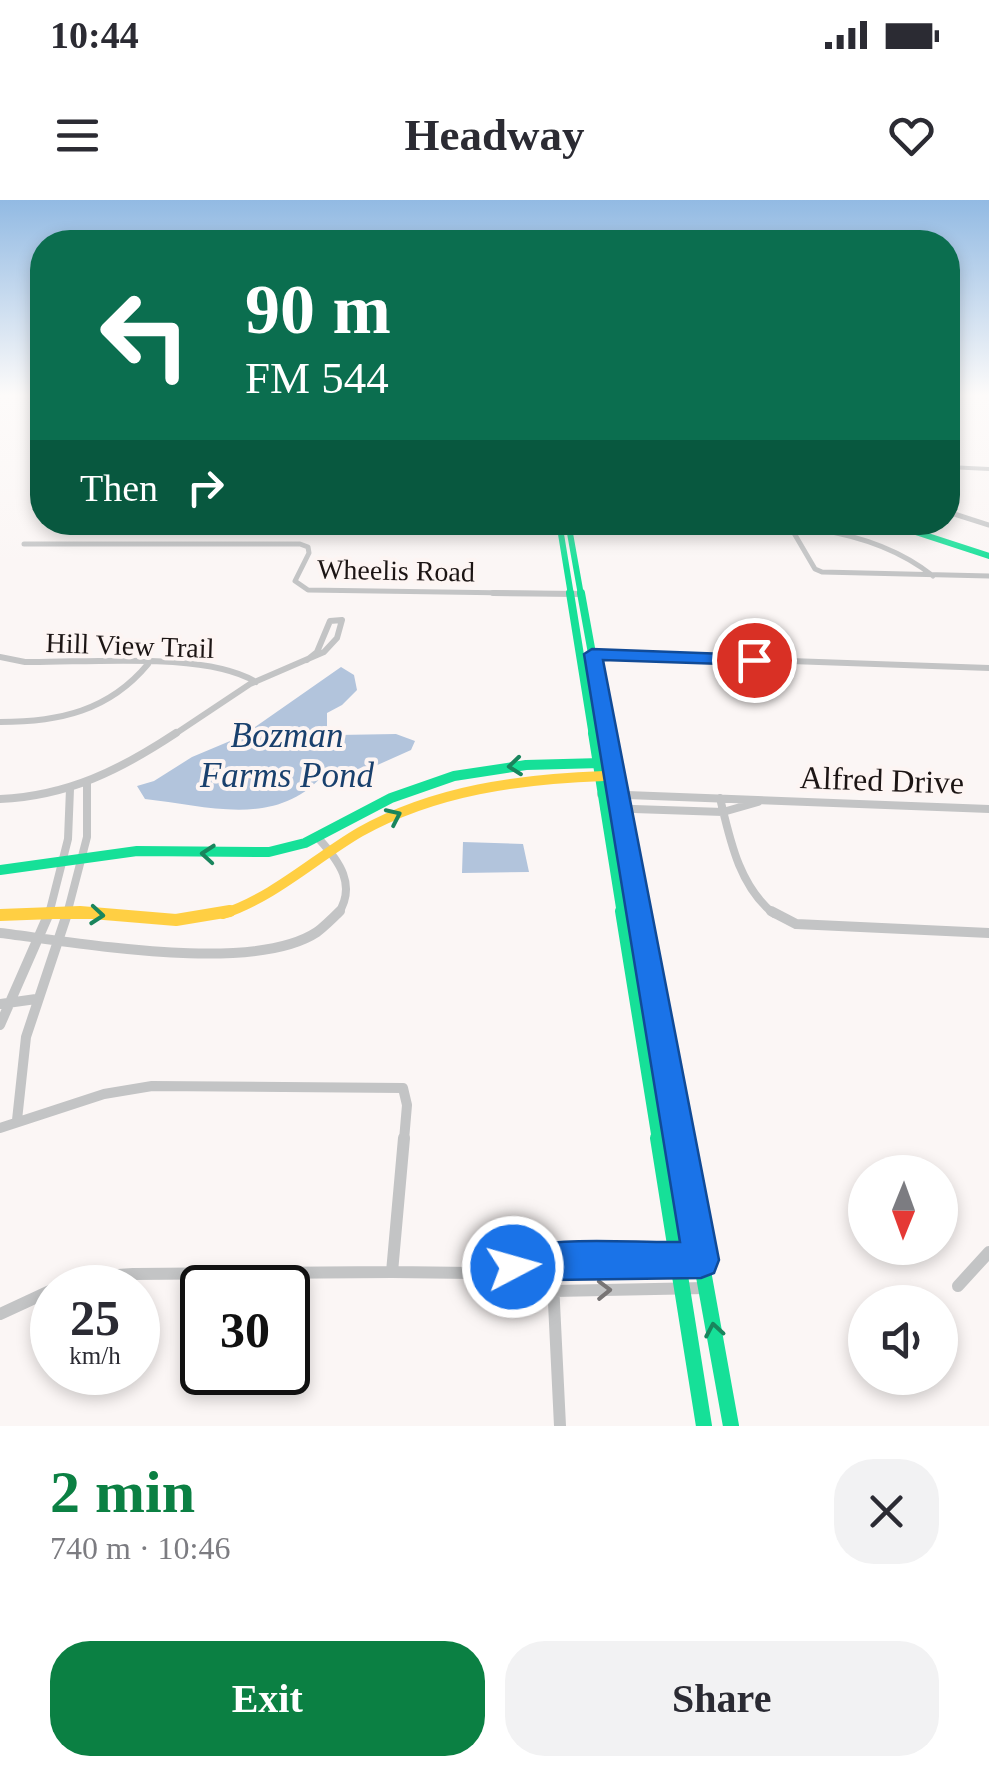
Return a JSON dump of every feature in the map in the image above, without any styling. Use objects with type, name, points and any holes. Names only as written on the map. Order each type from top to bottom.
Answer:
[{"type":"main road","points":[[562,535],[592,654],[731,1426]]},
{"type":"main road","points":[[570,535],[577,594],[578,654],[704,1426]]},
{"type":"main road","points":[[937,535],[989,553]]},
{"type":"main road","points":[[0,870],[140,850],[218,856],[260,854],[319,839],[380,802],[441,780],[504,766],[612,763]]},
{"type":"main road","points":[[0,914],[180,922],[211,918],[246,907],[283,888],[330,851],[396,814],[447,794],[519,778],[615,777]]},
{"type":"main road","points":[[441,780],[447,794]]},
{"type":"street","points":[[960,467],[987,468]]},
{"type":"street","points":[[960,516],[989,524]]},
{"type":"street","points":[[796,535],[819,571],[989,576]]},
{"type":"street","points":[[846,535],[909,557],[933,576]]},
{"type":"street","name":"Wheelis Road","points":[[24,544],[300,544],[308,547],[309,553],[295,580],[305,589],[577,594]]},
{"type":"street","points":[[0,799],[70,790],[140,760],[256,682],[307,660],[334,643],[342,620],[330,622],[317,652],[307,660]]},
{"type":"street","points":[[578,654],[989,668]]},
{"type":"street","name":"Hill View Trail","points":[[0,657],[25,662],[222,665],[256,682]]},
{"type":"street","points":[[0,722],[40,722],[88,711],[127,689],[148,664]]},
{"type":"street","points":[[17,1120],[26,1037],[82,858],[88,784]]},
{"type":"street","points":[[0,1025],[3,1003],[49,914],[68,839],[70,790]]},
{"type":"street","name":"Alfred Drive","points":[[601,794],[989,809]]},
{"type":"street","points":[[720,798],[746,881],[770,910],[788,922],[989,933]]},
{"type":"street","name":"Alfred Drive","points":[[603,808],[724,812],[772,800]]},
{"type":"street","points":[[0,932],[57,942],[171,952],[283,945],[313,936],[334,922],[346,903],[348,882],[342,864],[319,839]]},
{"type":"street","points":[[3,1003],[36,999]]},
{"type":"street","points":[[0,1128],[104,1094],[152,1086],[403,1088],[407,1105],[392,1272]]},
{"type":"street","points":[[958,1286],[989,1252]]},
{"type":"street","points":[[160,1274],[474,1272],[552,1262],[701,1260]]},
{"type":"street","points":[[552,1262],[560,1426]]},
{"type":"street","points":[[474,1272],[554,1291],[706,1288]]},
{"type":"street","points":[[0,1314],[30,1300]]},
{"type":"water","name":"Bozman Farms Pond","points":[[341,667],[354,675],[357,690],[327,713],[327,726],[338,735],[396,734],[415,741],[411,750],[373,767],[325,773],[286,802],[264,808],[217,809],[145,799],[137,786],[242,736]]},
{"type":"water","points":[[463,842],[523,844],[529,872],[462,873]]},
{"type":"traffic: fast","points":[[561,535],[704,1426]]},
{"type":"traffic: fast","points":[[570,535],[731,1426]]},
{"type":"traffic: fast","points":[[925,535],[989,556]]},
{"type":"traffic: fast","points":[[0,870],[137,851],[269,852],[305,843],[391,798],[454,776],[526,765],[601,763]]},
{"type":"traffic: slow","points":[[0,915],[68,912],[159,919],[209,917],[262,897],[363,831],[420,805],[510,783],[604,776]]},
{"type":"route","points":[[513,1267],[552,1262],[701,1260],[592,654],[754,660]]}]
